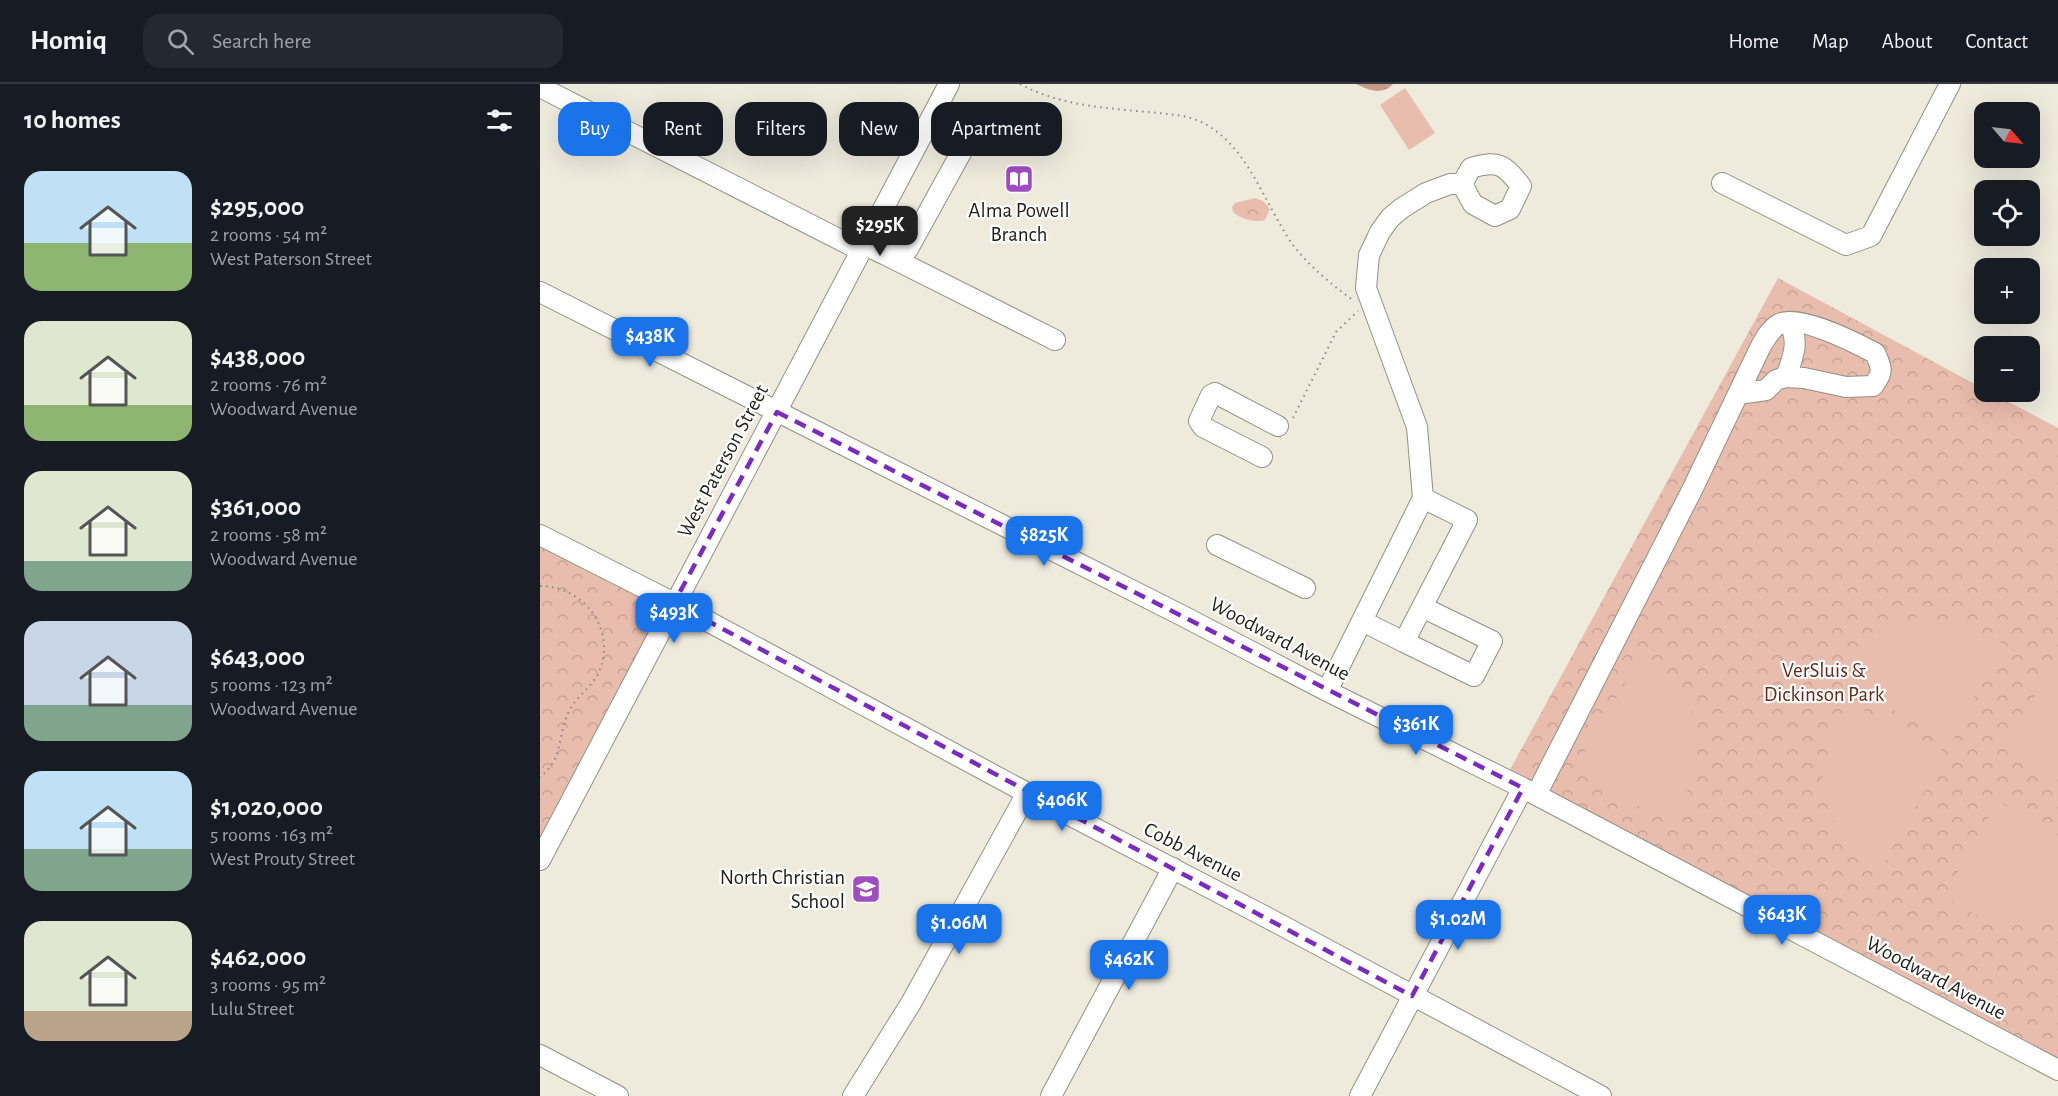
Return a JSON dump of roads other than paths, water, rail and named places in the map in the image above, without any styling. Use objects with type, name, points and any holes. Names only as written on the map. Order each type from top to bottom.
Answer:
[{"type":"street","name":"West Paterson Street","points":[[940,102],[949,84]]},
{"type":"street","points":[[1722,183],[1846,245],[1871,236],[1950,84]]},
{"type":"street","points":[[540,87],[1055,340]]},
{"type":"street","name":"West Paterson Street","points":[[540,860],[931,118]]},
{"type":"street","points":[[886,255],[908,249],[959,156]]},
{"type":"street","points":[[1326,691],[1423,498],[1417,427],[1368,299],[1367,266],[1372,246],[1390,218],[1402,208],[1426,193],[1450,184],[1462,184]]},
{"type":"street","points":[[908,249],[918,272]]},
{"type":"street","name":"Woodward Avenue","points":[[540,291],[1529,792],[2058,1070]]},
{"type":"street","points":[[1786,377],[1795,342],[1795,334],[1789,322]]},
{"type":"street","points":[[1360,1096],[1412,996],[1529,792],[1692,490],[1738,394],[1770,332],[1781,323],[1798,322],[1838,335],[1875,353],[1881,367],[1880,377],[1873,386],[1846,387],[1804,378],[1786,377],[1776,380],[1766,390],[1738,394]]},
{"type":"street","points":[[1262,457],[1203,427],[1199,421],[1211,395],[1215,393],[1285,422]]},
{"type":"street","points":[[1404,642],[1467,520],[1423,498]]},
{"type":"street","name":"Cobb Avenue","points":[[540,535],[674,603],[1027,793],[1173,868],[1600,1096]]},
{"type":"street","points":[[1217,544],[1305,588]]},
{"type":"street","points":[[1362,621],[1474,676],[1492,641],[1422,607]]},
{"type":"street","points":[[853,1096],[911,1003],[1027,793]]},
{"type":"street","points":[[1051,1096],[1173,868]]},
{"type":"street","points":[[540,1055],[618,1096]]},
{"type":"place","name":"Alma Powell Branch","points":[[1019,179]]},
{"type":"place","name":"North Christian School","points":[[866,889]]},
{"type":"park label","name":"VerSluis & Dickinson Park","points":[[1824,682]]}]
